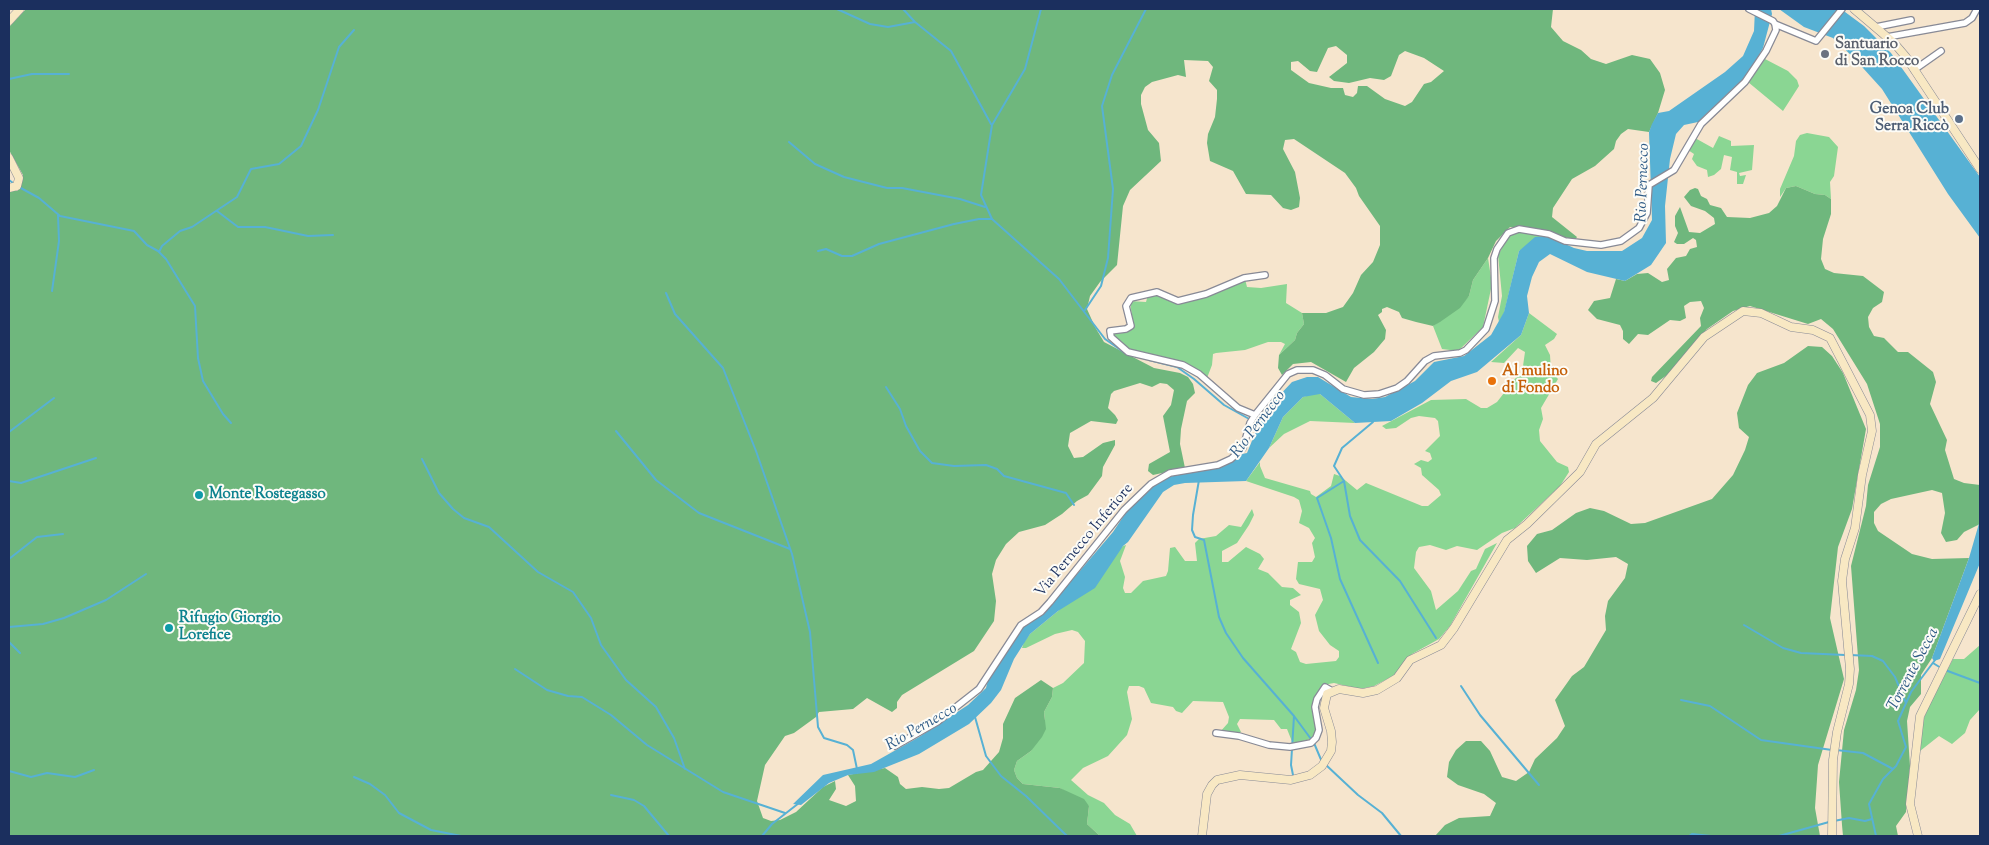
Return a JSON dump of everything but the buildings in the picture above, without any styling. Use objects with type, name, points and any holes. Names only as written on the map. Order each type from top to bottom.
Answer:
[{"type":"main road","points":[[9,21],[20,9]]},
{"type":"main road","points":[[1854,9],[1887,37],[1914,70],[1980,169]]},
{"type":"main road","points":[[9,158],[19,178],[17,186],[9,188]]},
{"type":"main road","points":[[1202,836],[1207,794],[1212,784],[1217,780],[1240,775],[1291,780],[1310,775],[1322,766],[1331,751],[1332,732],[1324,708],[1325,700],[1332,691],[1339,689],[1363,693],[1376,690],[1397,678],[1410,660],[1441,645],[1454,628],[1506,540],[1527,524],[1580,472],[1596,444],[1653,398],[1704,337],[1743,310],[1761,313],[1791,327],[1813,330],[1830,338],[1870,415],[1872,431],[1862,475],[1855,528],[1845,559],[1842,581],[1849,676],[1846,703],[1837,732],[1833,760],[1832,836]]},
{"type":"main road","points":[[1918,836],[1910,804],[1920,716],[1980,594]]},
{"type":"street","points":[[1750,9],[1774,23],[1816,41],[1842,9]]},
{"type":"street","points":[[1887,37],[1965,23],[1972,18],[1976,9]]},
{"type":"street","points":[[1876,28],[1912,20]]},
{"type":"street","name":"Via Pernecco Inferiore","points":[[895,746],[937,722],[979,689],[1021,625],[1041,612],[1136,498],[1163,476],[1218,465],[1231,459],[1243,448],[1253,419],[1283,377],[1297,370],[1313,370],[1350,392],[1379,394],[1407,382],[1425,361],[1434,356],[1460,353],[1478,339],[1490,320],[1496,285],[1494,258],[1497,249],[1508,233],[1519,228],[1575,242],[1601,245],[1621,241],[1640,228],[1644,221],[1650,183],[1674,170],[1701,124],[1745,82],[1757,67],[1776,30],[1774,23]]},
{"type":"street","points":[[1914,70],[1941,51]]},
{"type":"street","points":[[1253,419],[1199,374],[1183,365],[1128,352],[1111,337],[1110,331],[1126,329],[1131,326],[1126,306],[1131,298],[1141,297],[1153,292],[1178,301],[1206,294],[1244,278],[1265,275]]},
{"type":"street","points":[[1216,733],[1239,736],[1269,745],[1290,747],[1311,743],[1316,738],[1319,730],[1315,707],[1317,699],[1325,687],[1332,691]]},
{"type":"green space","points":[[26,9],[1553,9],[1551,27],[1563,41],[1581,50],[1591,59],[1606,64],[1632,55],[1650,59],[1660,73],[1665,90],[1658,113],[1649,132],[1628,129],[1621,134],[1616,141],[1614,149],[1595,166],[1572,179],[1553,208],[1552,217],[1577,237],[1575,240],[1536,229],[1510,227],[1496,241],[1488,258],[1473,280],[1469,296],[1460,308],[1440,322],[1433,326],[1402,318],[1399,312],[1387,307],[1382,309],[1382,312],[1378,315],[1386,330],[1385,339],[1374,352],[1354,368],[1346,382],[1311,362],[1293,364],[1282,375],[1278,368],[1279,355],[1295,340],[1297,333],[1304,324],[1302,313],[1326,313],[1343,307],[1353,293],[1361,275],[1373,262],[1380,245],[1380,226],[1359,196],[1356,188],[1345,173],[1294,139],[1285,140],[1283,149],[1295,172],[1300,198],[1299,207],[1291,210],[1283,208],[1271,195],[1246,194],[1233,171],[1210,161],[1207,143],[1208,134],[1215,117],[1217,90],[1209,81],[1213,67],[1208,61],[1184,60],[1186,77],[1178,75],[1152,82],[1145,87],[1141,95],[1141,104],[1148,130],[1159,143],[1161,161],[1130,190],[1123,206],[1117,265],[1100,282],[1090,296],[1087,309],[1104,342],[1154,368],[1180,373],[1188,377],[1193,384],[1195,393],[1187,401],[1181,429],[1180,444],[1185,468],[1153,475],[1148,471],[1149,464],[1170,452],[1163,416],[1171,405],[1174,390],[1167,384],[1160,383],[1152,387],[1140,383],[1114,391],[1111,394],[1108,408],[1118,420],[1116,424],[1091,421],[1070,433],[1068,446],[1074,458],[1083,457],[1103,443],[1115,440],[1115,445],[1103,467],[1102,476],[1088,495],[1077,501],[1062,514],[1045,525],[1019,532],[1006,544],[996,560],[992,574],[996,601],[994,621],[974,651],[902,695],[897,702],[897,708],[892,712],[867,698],[853,709],[819,712],[816,717],[794,733],[785,736],[765,765],[757,801],[763,818],[771,821],[780,820],[796,812],[823,787],[835,781],[836,789],[829,800],[846,806],[856,801],[855,786],[848,775],[885,768],[898,777],[900,784],[906,789],[922,787],[949,788],[976,772],[983,770],[999,752],[1003,738],[1003,724],[1015,698],[1041,680],[1053,688],[1052,697],[1044,712],[1046,729],[1031,751],[1017,761],[1014,770],[1017,778],[1023,784],[1060,788],[1084,799],[1089,806],[1087,824],[1100,836],[9,836],[9,191],[17,191],[20,188],[23,175],[9,150],[9,27]],"holes":[[[1336,46],[1347,55],[1347,63],[1329,77],[1334,81],[1349,83],[1370,78],[1384,80],[1391,76],[1399,55],[1405,51],[1424,58],[1444,71],[1431,82],[1424,84],[1412,102],[1405,106],[1385,99],[1367,86],[1358,86],[1357,93],[1353,97],[1345,95],[1343,88],[1331,88],[1309,83],[1291,70],[1291,62],[1298,61],[1310,71],[1317,72],[1328,48]]]},
{"type":"green space","points":[[1765,59],[1788,71],[1797,80],[1799,86],[1783,111],[1748,82]]},
{"type":"green space","points":[[1807,133],[1829,137],[1838,147],[1834,176],[1830,182],[1831,199],[1825,195],[1815,194],[1796,186],[1786,188],[1780,197],[1780,189],[1794,156],[1796,141],[1800,135]]},
{"type":"green space","points":[[1719,136],[1731,141],[1731,146],[1754,145],[1752,170],[1739,173],[1740,176],[1746,175],[1743,184],[1737,184],[1737,172],[1730,170],[1732,157],[1724,155],[1721,169],[1708,177],[1707,170],[1697,166],[1692,159],[1694,154],[1688,150],[1695,138],[1713,148]]},
{"type":"green space","points":[[1796,186],[1815,194],[1825,195],[1831,199],[1831,214],[1823,239],[1821,259],[1825,269],[1834,273],[1863,276],[1884,292],[1882,302],[1873,308],[1868,317],[1869,327],[1874,336],[1884,338],[1898,352],[1908,352],[1933,372],[1936,382],[1930,404],[1947,440],[1945,450],[1954,479],[1964,483],[1980,485],[1980,524],[1964,532],[1957,540],[1946,542],[1941,533],[1945,513],[1942,493],[1932,490],[1891,499],[1881,504],[1874,512],[1874,523],[1878,531],[1912,554],[1932,559],[1969,558],[1932,658],[1921,675],[1921,694],[1910,707],[1907,721],[1910,766],[1906,812],[1896,826],[1898,836],[1843,836],[1839,782],[1844,730],[1856,690],[1859,670],[1851,566],[1866,506],[1868,485],[1880,447],[1880,424],[1867,384],[1833,329],[1821,319],[1808,324],[1750,306],[1733,311],[1707,329],[1674,370],[1656,383],[1651,381],[1652,377],[1701,326],[1700,318],[1704,308],[1701,301],[1690,302],[1684,306],[1686,318],[1680,321],[1670,320],[1648,335],[1638,334],[1629,344],[1623,339],[1623,331],[1620,325],[1597,319],[1588,310],[1594,301],[1610,298],[1616,279],[1625,281],[1637,274],[1648,273],[1662,282],[1669,280],[1667,269],[1676,258],[1686,256],[1690,249],[1697,247],[1696,240],[1693,238],[1684,244],[1674,242],[1678,233],[1675,226],[1675,216],[1680,207],[1689,232],[1700,233],[1715,224],[1714,218],[1705,211],[1691,206],[1684,197],[1690,190],[1698,189],[1701,196],[1707,199],[1710,205],[1721,208],[1727,217],[1750,218],[1769,213],[1777,206],[1786,188]]},
{"type":"green space","points":[[1519,232],[1548,236],[1519,251],[1504,313],[1499,322],[1498,317],[1502,296],[1498,255],[1511,233]]},
{"type":"green space","points":[[1488,258],[1492,284],[1483,327],[1458,351],[1442,349],[1433,326],[1456,309],[1469,296],[1473,280]]},
{"type":"green space","points":[[1245,279],[1247,287],[1261,288],[1287,284],[1286,303],[1302,313],[1304,324],[1297,333],[1295,340],[1279,355],[1285,344],[1281,342],[1268,342],[1245,350],[1216,353],[1213,354],[1212,365],[1207,378],[1182,363],[1158,356],[1130,352],[1113,337],[1113,332],[1133,325],[1130,301],[1146,302],[1148,295],[1158,295],[1179,303]]},
{"type":"green space","points":[[1529,313],[1557,334],[1554,339],[1545,345],[1550,355],[1551,371],[1558,379],[1541,408],[1543,419],[1539,430],[1540,441],[1557,462],[1568,467],[1569,472],[1560,486],[1515,528],[1502,533],[1477,550],[1457,546],[1446,550],[1430,545],[1419,547],[1416,552],[1414,568],[1431,591],[1436,610],[1458,591],[1471,571],[1476,569],[1485,549],[1497,543],[1450,626],[1439,639],[1412,654],[1393,676],[1374,686],[1360,689],[1334,683],[1323,685],[1315,697],[1312,711],[1316,727],[1314,738],[1293,744],[1287,729],[1281,729],[1274,720],[1240,719],[1237,724],[1241,732],[1238,734],[1220,732],[1228,723],[1229,717],[1223,702],[1193,701],[1182,713],[1176,711],[1173,707],[1151,703],[1144,688],[1129,686],[1127,692],[1132,719],[1127,735],[1108,756],[1083,768],[1071,780],[1088,795],[1104,803],[1115,815],[1130,824],[1137,836],[1100,836],[1087,824],[1089,806],[1060,788],[1023,784],[1017,778],[1014,770],[1017,761],[1031,751],[1045,720],[1044,712],[1052,697],[1053,688],[1063,683],[1084,663],[1085,641],[1078,632],[1072,630],[1055,634],[1026,648],[1022,648],[1024,642],[1030,634],[1058,611],[1123,546],[1126,545],[1120,561],[1125,577],[1123,588],[1125,593],[1131,593],[1143,581],[1166,576],[1170,548],[1175,547],[1185,561],[1197,561],[1195,543],[1199,539],[1216,536],[1229,525],[1241,527],[1252,509],[1254,515],[1237,543],[1222,551],[1222,562],[1228,562],[1246,547],[1260,554],[1264,559],[1258,569],[1268,573],[1282,587],[1293,588],[1301,595],[1290,600],[1290,605],[1299,612],[1301,623],[1291,649],[1296,652],[1300,662],[1306,664],[1336,661],[1339,657],[1339,651],[1330,645],[1319,631],[1315,615],[1323,600],[1320,589],[1299,584],[1296,579],[1298,562],[1312,562],[1315,557],[1312,543],[1315,538],[1309,528],[1299,523],[1302,511],[1299,500],[1246,481],[1260,462],[1265,478],[1310,491],[1316,497],[1331,486],[1334,474],[1340,476],[1357,490],[1366,483],[1422,506],[1428,506],[1441,495],[1439,490],[1422,475],[1421,468],[1414,464],[1421,460],[1428,462],[1432,459],[1430,453],[1425,451],[1440,436],[1438,421],[1435,418],[1419,416],[1411,418],[1396,428],[1386,429],[1382,426],[1431,400],[1466,399],[1481,408],[1487,408],[1497,402],[1504,393],[1504,388],[1522,373],[1525,352],[1518,348],[1504,363],[1491,362],[1521,335]]},
{"type":"green space","points":[[1808,346],[1822,347],[1832,356],[1843,373],[1866,429],[1852,509],[1838,547],[1830,618],[1844,679],[1818,765],[1815,808],[1820,836],[1435,836],[1445,825],[1459,818],[1490,816],[1496,803],[1484,794],[1458,785],[1447,777],[1449,762],[1456,750],[1466,741],[1481,741],[1490,751],[1502,777],[1516,781],[1529,772],[1535,759],[1557,738],[1565,726],[1555,700],[1572,676],[1584,667],[1606,630],[1605,616],[1608,601],[1625,578],[1628,564],[1616,557],[1587,560],[1560,558],[1536,573],[1528,561],[1527,546],[1537,534],[1552,530],[1576,513],[1590,508],[1604,511],[1631,524],[1645,523],[1712,499],[1733,475],[1745,450],[1749,437],[1739,428],[1737,413],[1748,385],[1757,373],[1784,363]]},
{"type":"green space","points":[[1320,394],[1355,423],[1310,421],[1284,434],[1269,448],[1283,417],[1303,397]]},
{"type":"green space","points":[[1980,645],[1980,709],[1970,720],[1965,733],[1952,744],[1939,736],[1920,751],[1921,726],[1953,659],[1964,659]]},
{"type":"water","points":[[1755,9],[1771,9],[1772,14],[1763,48],[1752,68],[1698,122],[1684,125],[1676,134],[1670,159],[1665,206],[1666,243],[1651,265],[1625,281],[1587,272],[1550,254],[1539,262],[1532,277],[1527,296],[1529,313],[1521,335],[1477,372],[1451,381],[1422,403],[1391,421],[1355,423],[1320,394],[1303,397],[1283,417],[1269,448],[1246,481],[1185,483],[1174,485],[1163,492],[1095,588],[1058,611],[1030,634],[1014,659],[1001,690],[991,703],[969,724],[919,754],[874,772],[848,775],[829,783],[801,805],[793,804],[823,775],[871,764],[919,737],[968,705],[986,688],[988,680],[1023,626],[1055,600],[1113,532],[1127,511],[1163,478],[1225,466],[1242,454],[1247,453],[1260,421],[1274,401],[1292,382],[1307,377],[1318,377],[1351,397],[1372,399],[1385,397],[1415,381],[1434,362],[1464,356],[1491,335],[1504,312],[1519,251],[1535,237],[1548,236],[1574,248],[1587,251],[1622,251],[1642,238],[1652,220],[1649,132],[1652,124],[1658,113],[1669,111],[1725,72],[1743,56],[1754,31]]},
{"type":"water","points":[[1779,9],[1841,9],[1864,26],[1891,53],[1980,177],[1980,238],[1948,194],[1882,89],[1833,38],[1804,27]]},
{"type":"water","points":[[1980,520],[1980,563],[1940,659],[1934,661],[1932,658],[1969,558]]},
{"type":"waterway","points":[[837,9],[870,24],[888,27],[915,22]]},
{"type":"waterway","points":[[903,9],[915,22],[951,51],[991,124]]},
{"type":"waterway","points":[[1041,9],[1025,69],[992,125],[981,195],[992,219],[1059,279],[1105,339],[1125,353]]},
{"type":"waterway","points":[[1085,310],[1101,286],[1108,258],[1113,189],[1102,106],[1112,75],[1146,9]]},
{"type":"waterway","points":[[159,252],[162,246],[180,231],[192,227],[237,197],[251,169],[279,164],[301,146],[318,110],[339,47],[354,30]]},
{"type":"waterway","points":[[9,79],[32,74],[69,74]]},
{"type":"waterway","points":[[789,142],[815,164],[844,177],[887,188],[902,188],[960,199],[985,207]]},
{"type":"waterway","points":[[9,180],[13,183]]},
{"type":"waterway","points":[[19,187],[39,198],[60,216],[134,231],[147,245],[158,251],[166,259],[195,306],[198,358],[203,381],[223,414],[231,423]]},
{"type":"waterway","points":[[217,211],[238,227],[265,227],[308,236],[333,235]]},
{"type":"waterway","points":[[52,291],[59,241],[58,215]]},
{"type":"waterway","points":[[818,251],[826,249],[842,256],[852,256],[879,244],[954,224],[979,219],[992,219]]},
{"type":"waterway","points":[[666,293],[675,314],[723,368],[756,451],[792,554],[810,632],[818,727],[824,738],[847,745],[853,750],[857,769]]},
{"type":"waterway","points":[[1149,360],[1177,367],[1224,405],[1260,425]]},
{"type":"waterway","points":[[886,387],[900,409],[906,426],[920,451],[932,463],[954,466],[986,465],[997,469],[1004,476],[1066,493],[1074,505]]},
{"type":"waterway","points":[[9,432],[54,398]]},
{"type":"waterway","points":[[1373,422],[1342,448],[1334,466],[1344,481],[1350,516],[1360,540],[1400,581],[1436,638]]},
{"type":"waterway","points":[[616,431],[656,480],[699,513],[790,549]]},
{"type":"waterway","points":[[9,481],[21,483],[96,458]]},
{"type":"waterway","points":[[422,459],[439,493],[453,509],[464,518],[489,527],[538,572],[573,592],[591,618],[601,645],[626,680],[656,707],[674,738],[685,769]]},
{"type":"waterway","points":[[1199,480],[1192,530],[1195,537],[1204,540],[1219,617],[1226,633],[1243,658],[1294,716],[1311,739]]},
{"type":"waterway","points":[[1344,481],[1317,498],[1331,538],[1340,579],[1378,663]]},
{"type":"waterway","points":[[9,559],[37,537],[63,534]]},
{"type":"waterway","points":[[9,627],[43,624],[64,618],[106,600],[146,574]]},
{"type":"waterway","points":[[1744,625],[1783,648],[1801,653],[1845,655]]},
{"type":"waterway","points":[[9,642],[20,653]]},
{"type":"waterway","points":[[1850,655],[1872,656],[1883,661],[1895,677],[1906,703]]},
{"type":"waterway","name":"Torrente Secca","points":[[1876,836],[1869,804],[1883,779],[1896,766],[1906,747],[1898,721],[1911,692],[1935,660]]},
{"type":"waterway","points":[[1933,663],[1941,668]]},
{"type":"waterway","points":[[515,669],[547,690],[568,696],[582,697],[611,715],[647,745],[723,792],[785,813]]},
{"type":"waterway","points":[[1945,670],[1980,683]]},
{"type":"waterway","points":[[1461,686],[1480,715],[1539,785]]},
{"type":"waterway","points":[[1681,700],[1710,706],[1761,740],[1832,750]]},
{"type":"waterway","points":[[1293,775],[1291,765],[1294,716]]},
{"type":"waterway","points":[[975,717],[986,756],[1001,776],[1026,796],[1067,836]]},
{"type":"waterway","points":[[1314,743],[1322,762]]},
{"type":"waterway","points":[[1836,750],[1863,753],[1893,769]]},
{"type":"waterway","points":[[1326,765],[1358,795],[1382,813],[1401,836]]},
{"type":"waterway","points":[[9,771],[31,777],[47,773],[75,777],[94,770]]},
{"type":"waterway","points":[[354,777],[370,784],[385,795],[399,813],[431,830],[461,836]]},
{"type":"waterway","points":[[611,795],[634,800],[644,806],[669,836]]},
{"type":"waterway","name":"Rio Pernecco","points":[[762,836],[772,824],[799,803]]},
{"type":"waterway","points":[[1834,821],[1849,818],[1865,821],[1872,819]]},
{"type":"waterway","points":[[1779,836],[1829,822]]},
{"type":"waterway","points":[[1689,836],[1692,834],[1711,836]]},
{"type":"place","name":"Santuario di San Rocco","points":[[1825,54]]},
{"type":"place","name":"Genoa Club Serra Riccò","points":[[1959,119]]},
{"type":"place","name":"Al mulino di Fondo","points":[[1492,381]]},
{"type":"place","name":"Monte Rostegasso","points":[[199,495]]},
{"type":"place","name":"Rifugio Giorgio Lorefice","points":[[169,628]]}]
